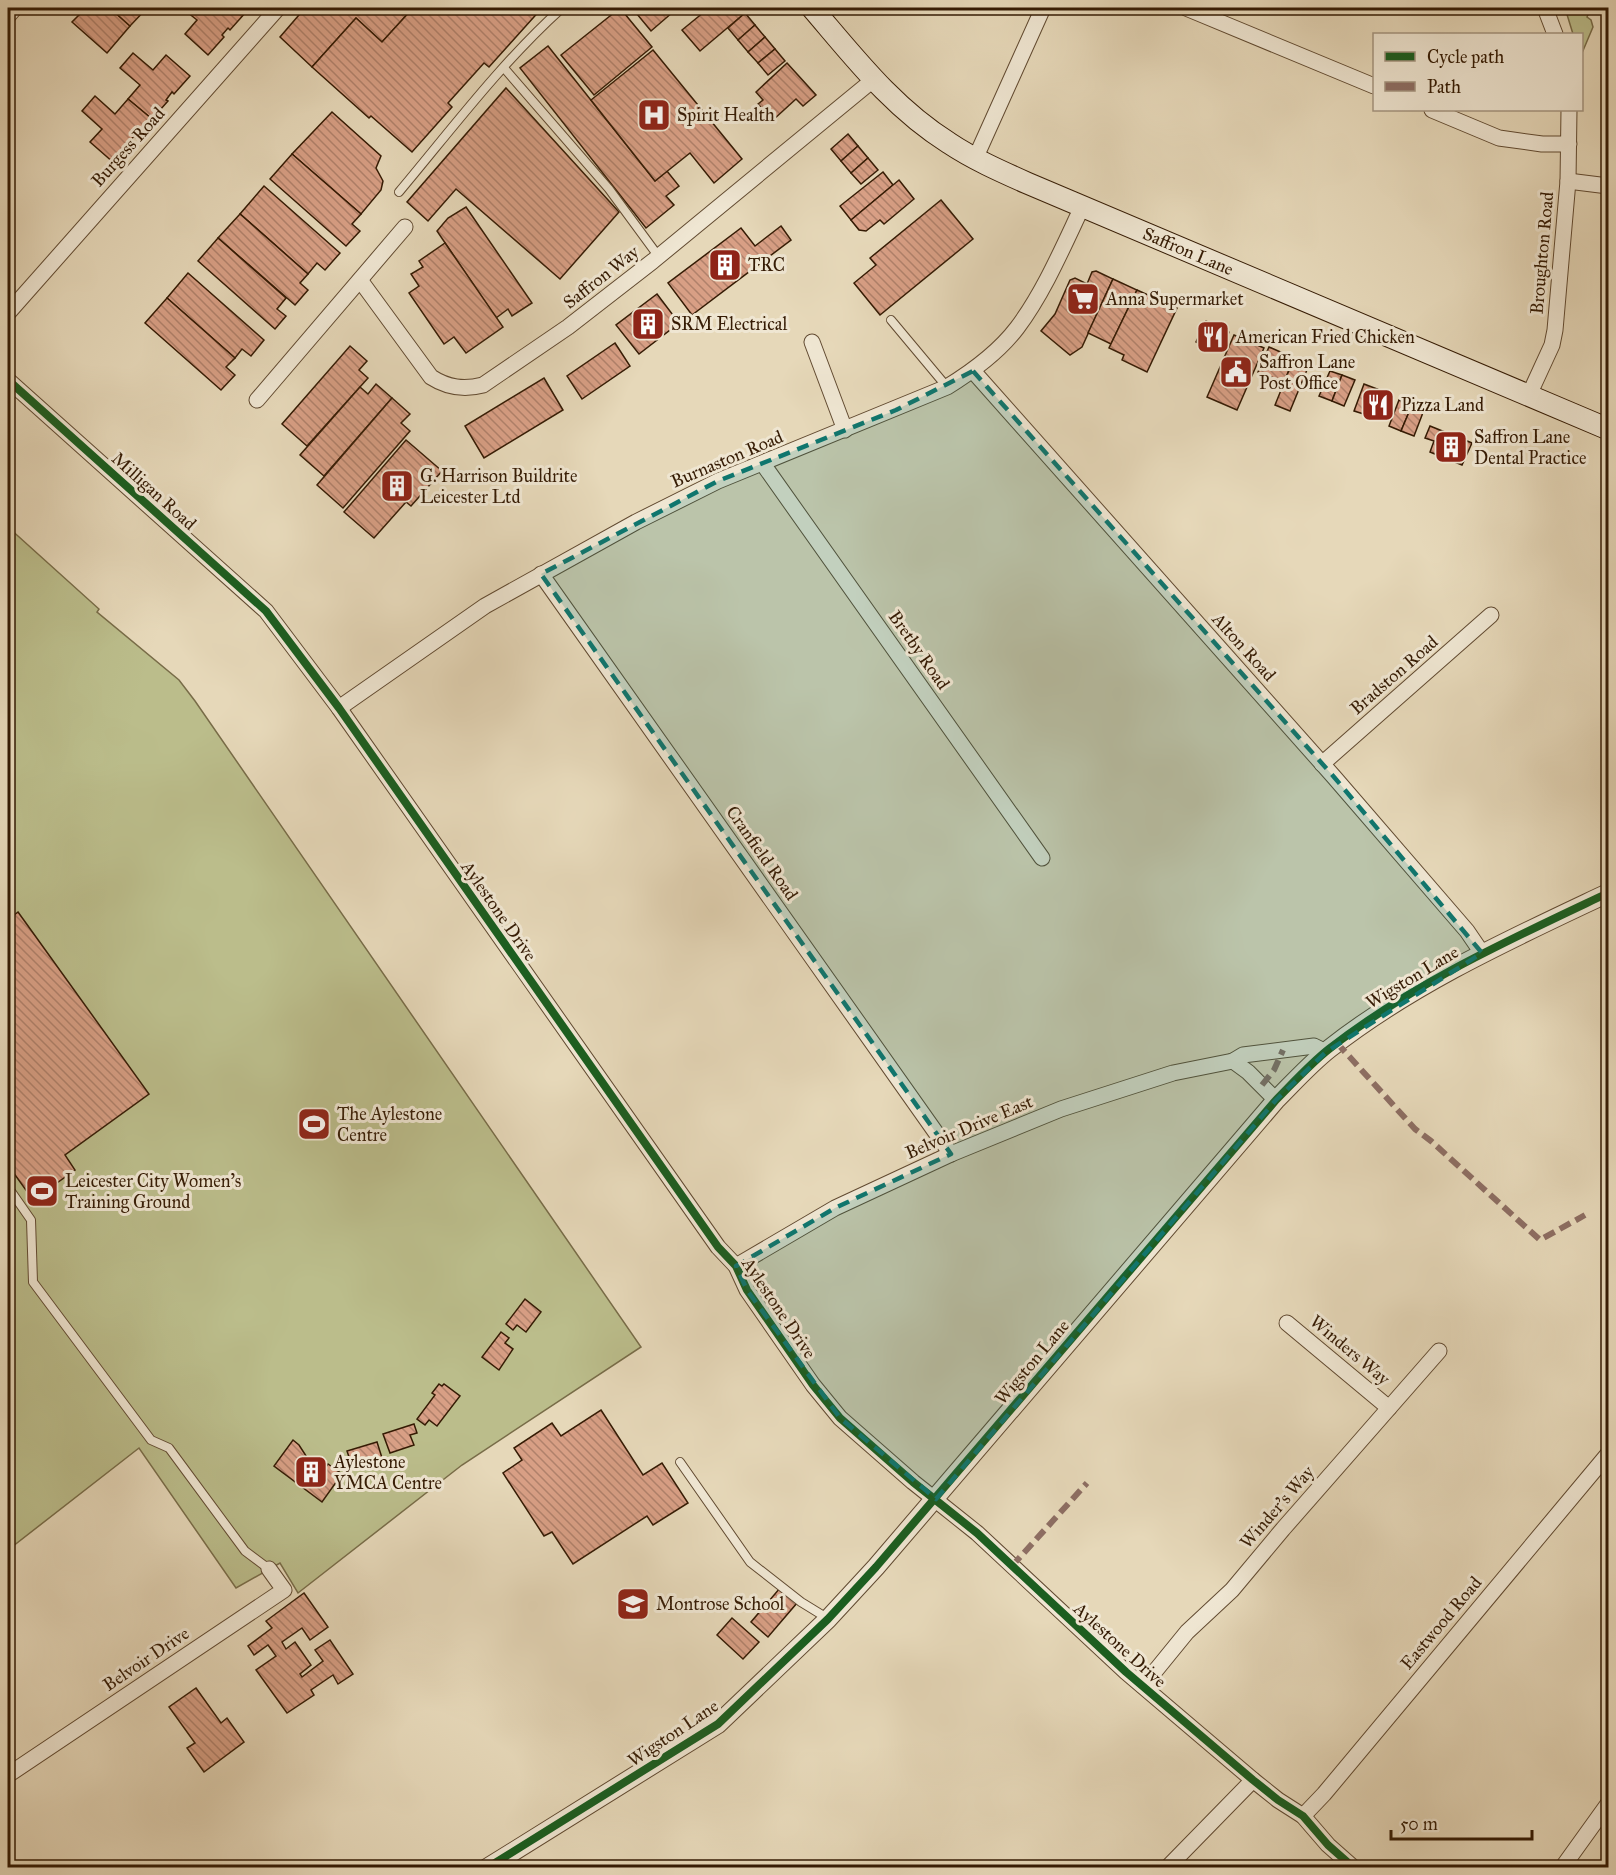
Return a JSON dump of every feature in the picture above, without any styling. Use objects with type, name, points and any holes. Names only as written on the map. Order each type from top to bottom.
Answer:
[{"type":"main road","name":"Saffron Lane","points":[[812,8],[873,80],[923,125],[975,159],[1082,207],[1608,429]]},
{"type":"street","points":[[8,16],[15,8]]},
{"type":"street","name":"Burgess Road","points":[[8,313],[278,8]]},
{"type":"street","points":[[975,159],[1043,8]]},
{"type":"street","points":[[1186,8],[1373,86]]},
{"type":"street","points":[[1545,8],[1555,33]]},
{"type":"street","name":"Saffron Way","points":[[360,280],[431,377],[442,384],[470,388],[483,385],[568,327],[659,257],[873,80]]},
{"type":"street","points":[[1434,111],[1499,138],[1542,144],[1569,144]]},
{"type":"street","name":"Broughton Road","points":[[1529,395],[1552,345],[1555,330],[1568,181],[1569,111]]},
{"type":"street","points":[[1568,181],[1608,186]]},
{"type":"street","name":"Burnaston Road","points":[[339,708],[485,606],[636,522],[718,481],[947,387],[973,371],[996,351],[1027,313],[1082,207]]},
{"type":"street","points":[[257,400],[405,227]]},
{"type":"street","points":[[812,342],[845,430]]},
{"type":"street","name":"Alton Road","points":[[973,371],[1322,764],[1467,931],[1482,953]]},
{"type":"street","name":"Milligan Road","points":[[8,381],[266,611],[279,626]]},
{"type":"street","name":"Bretby Road","points":[[763,464],[1042,858]]},
{"type":"street","name":"Cranfield Road","points":[[541,573],[951,1155]]},
{"type":"street","name":"Bradston Road","points":[[1322,764],[1491,615]]},
{"type":"street","name":"Aylestone Drive","points":[[279,626],[717,1247],[736,1266],[747,1290],[813,1385],[840,1418],[976,1533],[1143,1686],[1253,1780],[1303,1816],[1328,1845],[1354,1868]]},
{"type":"street","name":"Wigston Lane","points":[[487,1868],[718,1724],[828,1619],[936,1499],[1276,1100],[1326,1052],[1369,1020],[1482,953],[1608,893]]},
{"type":"street","name":"Belvoir Drive East","points":[[736,1266],[835,1208],[951,1155],[1061,1109],[1173,1073],[1233,1061],[1243,1055],[1314,1046],[1326,1052]]},
{"type":"street","points":[[1233,1061],[1248,1072],[1276,1100]]},
{"type":"street","name":"Winders Way","points":[[1287,1323],[1389,1408]]},
{"type":"street","name":"Winder's Way","points":[[1143,1686],[1187,1632],[1232,1590],[1439,1351]]},
{"type":"street","name":"Eastwood Road","points":[[1303,1816],[1324,1794],[1608,1454]]},
{"type":"street","name":"Belvoir Drive","points":[[8,1775],[284,1590],[269,1569]]},
{"type":"street","points":[[1167,1868],[1253,1780]]},
{"type":"street","points":[[1562,1868],[1608,1804]]},
{"type":"lane","points":[[399,192],[537,30],[562,8]]},
{"type":"lane","points":[[504,68],[609,189],[659,257]]},
{"type":"lane","points":[[891,320],[947,387]]},
{"type":"lane","points":[[8,1187],[31,1220],[33,1282],[151,1440],[169,1448],[245,1551],[269,1569]]},
{"type":"lane","points":[[680,1462],[750,1563],[801,1602],[828,1619]]},
{"type":"highlighted area","points":[[973,371],[1334,777],[1482,953],[1326,1052],[1276,1100],[936,1499],[840,1418],[747,1290],[736,1266],[835,1208],[951,1154],[541,574],[718,481],[896,410]]},
{"type":"green space","points":[[1565,8],[1591,8],[1587,17],[1591,20],[1593,27],[1583,51],[1583,33],[1573,33]]},
{"type":"green space","name":"The Aylestone Centre","points":[[8,527],[99,609],[97,612],[179,680],[641,1347],[462,1465],[298,1593],[280,1563],[236,1588],[139,1448],[8,1550]]},
{"type":"building","points":[[86,8],[110,8],[130,26],[107,53],[72,22]]},
{"type":"building","points":[[110,8],[147,8],[130,26]]},
{"type":"building","points":[[182,8],[242,8],[246,12],[230,30],[228,28],[222,35],[224,37],[208,55],[185,34],[197,20]]},
{"type":"building","points":[[305,8],[413,8],[382,42],[356,18],[312,67],[280,37]]},
{"type":"building","points":[[413,8],[542,8],[489,67],[484,63],[448,103],[452,107],[412,152],[371,116],[369,118],[312,67],[356,18],[382,42]]},
{"type":"building","points":[[620,8],[652,47],[594,95],[561,55]]},
{"type":"building","points":[[632,8],[669,8],[673,12],[651,31]]},
{"type":"building","points":[[709,8],[740,8],[745,13],[700,51],[682,30]]},
{"type":"building","points":[[745,13],[755,25],[738,40],[728,28]]},
{"type":"building","points":[[755,25],[765,37],[748,52],[738,40]]},
{"type":"building","points":[[765,37],[775,49],[758,63],[748,52]]},
{"type":"building","points":[[548,46],[655,181],[667,171],[679,186],[666,196],[674,205],[646,228],[520,68]]},
{"type":"building","points":[[775,49],[785,61],[768,75],[758,63]]},
{"type":"building","name":"Spirit Health","points":[[653,50],[742,159],[714,183],[690,153],[655,181],[591,100]]},
{"type":"building","points":[[133,53],[153,70],[166,55],[190,76],[174,94],[172,92],[166,100],[168,101],[152,119],[128,99],[140,85],[120,68]]},
{"type":"building","points":[[787,63],[816,95],[803,106],[796,99],[773,120],[758,104],[763,100],[756,92]]},
{"type":"building","points":[[506,88],[619,212],[560,279],[456,189],[428,221],[407,202]]},
{"type":"building","points":[[95,96],[115,114],[128,99],[152,119],[136,138],[134,136],[128,143],[130,145],[114,163],[90,142],[102,129],[82,111]]},
{"type":"building","points":[[332,112],[381,156],[376,168],[383,181],[381,190],[361,214],[292,154]]},
{"type":"building","points":[[848,134],[858,146],[841,161],[831,149]]},
{"type":"building","points":[[858,146],[868,158],[851,173],[841,161]]},
{"type":"building","points":[[292,154],[361,214],[352,224],[360,231],[346,246],[270,179]]},
{"type":"building","points":[[868,158],[878,170],[861,184],[851,173]]},
{"type":"building","points":[[883,172],[893,185],[851,220],[840,206]]},
{"type":"building","points":[[899,180],[914,199],[884,224],[880,220],[866,231],[859,230],[851,220]]},
{"type":"building","points":[[264,186],[340,253],[325,270],[317,263],[308,274],[240,214]]},
{"type":"building","points":[[941,200],[973,239],[880,315],[854,283],[876,265],[870,258]]},
{"type":"building","points":[[466,207],[532,303],[512,316],[508,309],[496,318],[437,231],[448,218]]},
{"type":"building","points":[[240,214],[308,274],[300,283],[308,290],[295,305],[218,238]]},
{"type":"building","name":"TRC","points":[[781,226],[791,240],[692,315],[668,283],[741,228],[755,246]]},
{"type":"building","points":[[218,238],[286,298],[277,309],[286,316],[275,329],[198,261]]},
{"type":"building","points":[[445,243],[503,327],[466,353],[454,337],[444,344],[409,293],[419,286],[411,274],[423,267],[419,261]]},
{"type":"building","name":"Anna Supermarket","points":[[1096,271],[1113,279],[1082,347],[1070,355],[1041,331],[1055,314],[1070,280],[1075,278],[1087,284],[1092,272]]},
{"type":"building","points":[[188,273],[264,340],[251,356],[242,349],[235,358],[167,298]]},
{"type":"building","points":[[1113,279],[1137,290],[1111,344],[1088,333]]},
{"type":"building","points":[[1137,290],[1177,308],[1147,372],[1122,360],[1124,355],[1109,348]]},
{"type":"building","name":"SRM Electrical","points":[[657,294],[679,323],[639,354],[616,325]]},
{"type":"building","points":[[167,298],[235,358],[226,367],[235,375],[221,390],[145,323]]},
{"type":"building","name":"American Fried Chicken","points":[[1206,321],[1229,332],[1223,346],[1219,345],[1217,349],[1213,347],[1212,350],[1196,342]]},
{"type":"building","name":"Saffron Lane Post Office","points":[[1234,335],[1264,348],[1237,410],[1207,397]]},
{"type":"building","points":[[615,343],[630,366],[582,399],[567,376]]},
{"type":"building","points":[[350,346],[367,361],[359,370],[368,378],[307,446],[282,424]]},
{"type":"building","points":[[1269,347],[1294,358],[1284,382],[1258,372]]},
{"type":"building","points":[[1294,358],[1309,365],[1290,411],[1275,405]]},
{"type":"building","points":[[1330,371],[1342,375],[1332,401],[1319,396]]},
{"type":"building","points":[[1342,375],[1355,380],[1344,406],[1332,401]]},
{"type":"building","points":[[544,378],[563,410],[484,458],[465,426]]},
{"type":"building","points":[[376,384],[392,398],[324,476],[300,455],[360,387],[368,394]]},
{"type":"building","points":[[1364,384],[1377,389],[1367,415],[1354,411]]},
{"type":"building","name":"Pizza Land","points":[[1377,389],[1389,394],[1379,420],[1367,415]]},
{"type":"building","points":[[392,398],[410,414],[401,423],[410,431],[343,508],[317,485]]},
{"type":"building","points":[[1399,400],[1412,405],[1401,431],[1389,426]]},
{"type":"building","points":[[1412,405],[1424,410],[1414,436],[1401,431]]},
{"type":"building","name":"Saffron Lane Dental Practice","points":[[1430,426],[1472,443],[1462,465],[1430,452],[1434,441],[1425,438]]},
{"type":"building","name":"G. Harrison Buildrite Leicester Ltd","points":[[406,440],[442,471],[411,506],[406,502],[374,538],[344,512]]},
{"type":"building","points":[[18,912],[149,1094],[65,1155],[75,1170],[33,1200],[8,1165],[8,920]]},
{"type":"building","points":[[525,1299],[541,1312],[526,1332],[517,1325],[513,1330],[506,1324]]},
{"type":"building","points":[[501,1332],[509,1338],[505,1343],[513,1349],[499,1370],[482,1357]]},
{"type":"building","points":[[439,1384],[442,1386],[444,1384],[460,1396],[437,1426],[429,1420],[425,1425],[417,1419],[435,1395],[432,1393]]},
{"type":"building","points":[[601,1410],[643,1475],[662,1463],[688,1503],[653,1525],[647,1516],[573,1564],[552,1532],[544,1536],[503,1473],[522,1460],[514,1448],[552,1423],[561,1436]]},
{"type":"building","points":[[414,1424],[417,1433],[410,1435],[414,1445],[390,1453],[383,1434]]},
{"type":"building","name":"Aylestone YMCA Centre","points":[[293,1440],[308,1459],[323,1471],[328,1464],[342,1474],[322,1502],[274,1466]]},
{"type":"building","points":[[377,1442],[383,1461],[359,1469],[356,1458],[350,1460],[347,1451]]},
{"type":"building","points":[[780,1588],[797,1603],[768,1637],[751,1622]]},
{"type":"building","points":[[304,1593],[328,1627],[310,1640],[302,1628],[282,1642],[286,1649],[295,1642],[311,1665],[300,1674],[302,1677],[323,1661],[315,1650],[330,1640],[353,1674],[338,1684],[333,1675],[311,1690],[314,1695],[287,1713],[256,1670],[276,1656],[268,1645],[254,1655],[248,1646],[272,1628],[266,1621]]},
{"type":"building","points":[[732,1618],[759,1642],[743,1659],[717,1635]]},
{"type":"building","points":[[196,1688],[221,1723],[227,1718],[244,1742],[204,1772],[187,1748],[195,1743],[169,1707]]},
{"type":"marked path","points":[[1337,1043],[1415,1129],[1540,1240],[1585,1215]]},
{"type":"marked path","points":[[1262,1085],[1274,1070],[1283,1050]]},
{"type":"marked path","points":[[1012,1566],[1087,1483]]},
{"type":"cycle path","points":[[8,380],[266,611],[339,708],[718,1247],[736,1266],[747,1290],[813,1385],[840,1418],[913,1482],[977,1533],[1126,1672],[1253,1780],[1303,1816],[1328,1845],[1354,1868]]},
{"type":"cycle path","points":[[487,1868],[718,1724],[828,1619],[876,1567],[1276,1100],[1308,1067],[1361,1025],[1429,983],[1464,963],[1608,893]]},
{"type":"place","name":"Spirit Health","points":[[654,115]]},
{"type":"place","name":"TRC","points":[[725,265]]},
{"type":"place","name":"Anna Supermarket","points":[[1083,299]]},
{"type":"place","name":"SRM Electrical","points":[[648,324]]},
{"type":"place","name":"American Fried Chicken","points":[[1213,337]]},
{"type":"place","name":"Saffron Lane Post Office","points":[[1236,372]]},
{"type":"place","name":"Pizza Land","points":[[1378,405]]},
{"type":"place","name":"Saffron Lane Dental Practice","points":[[1451,447]]},
{"type":"place","name":"G. Harrison Buildrite Leicester Ltd","points":[[397,486]]},
{"type":"place","name":"The Aylestone Centre","points":[[314,1124]]},
{"type":"place","name":"Leicester City Women's Training Ground","points":[[42,1191]]},
{"type":"place","name":"Aylestone YMCA Centre","points":[[311,1472]]},
{"type":"place","name":"Montrose School","points":[[633,1604]]}]
